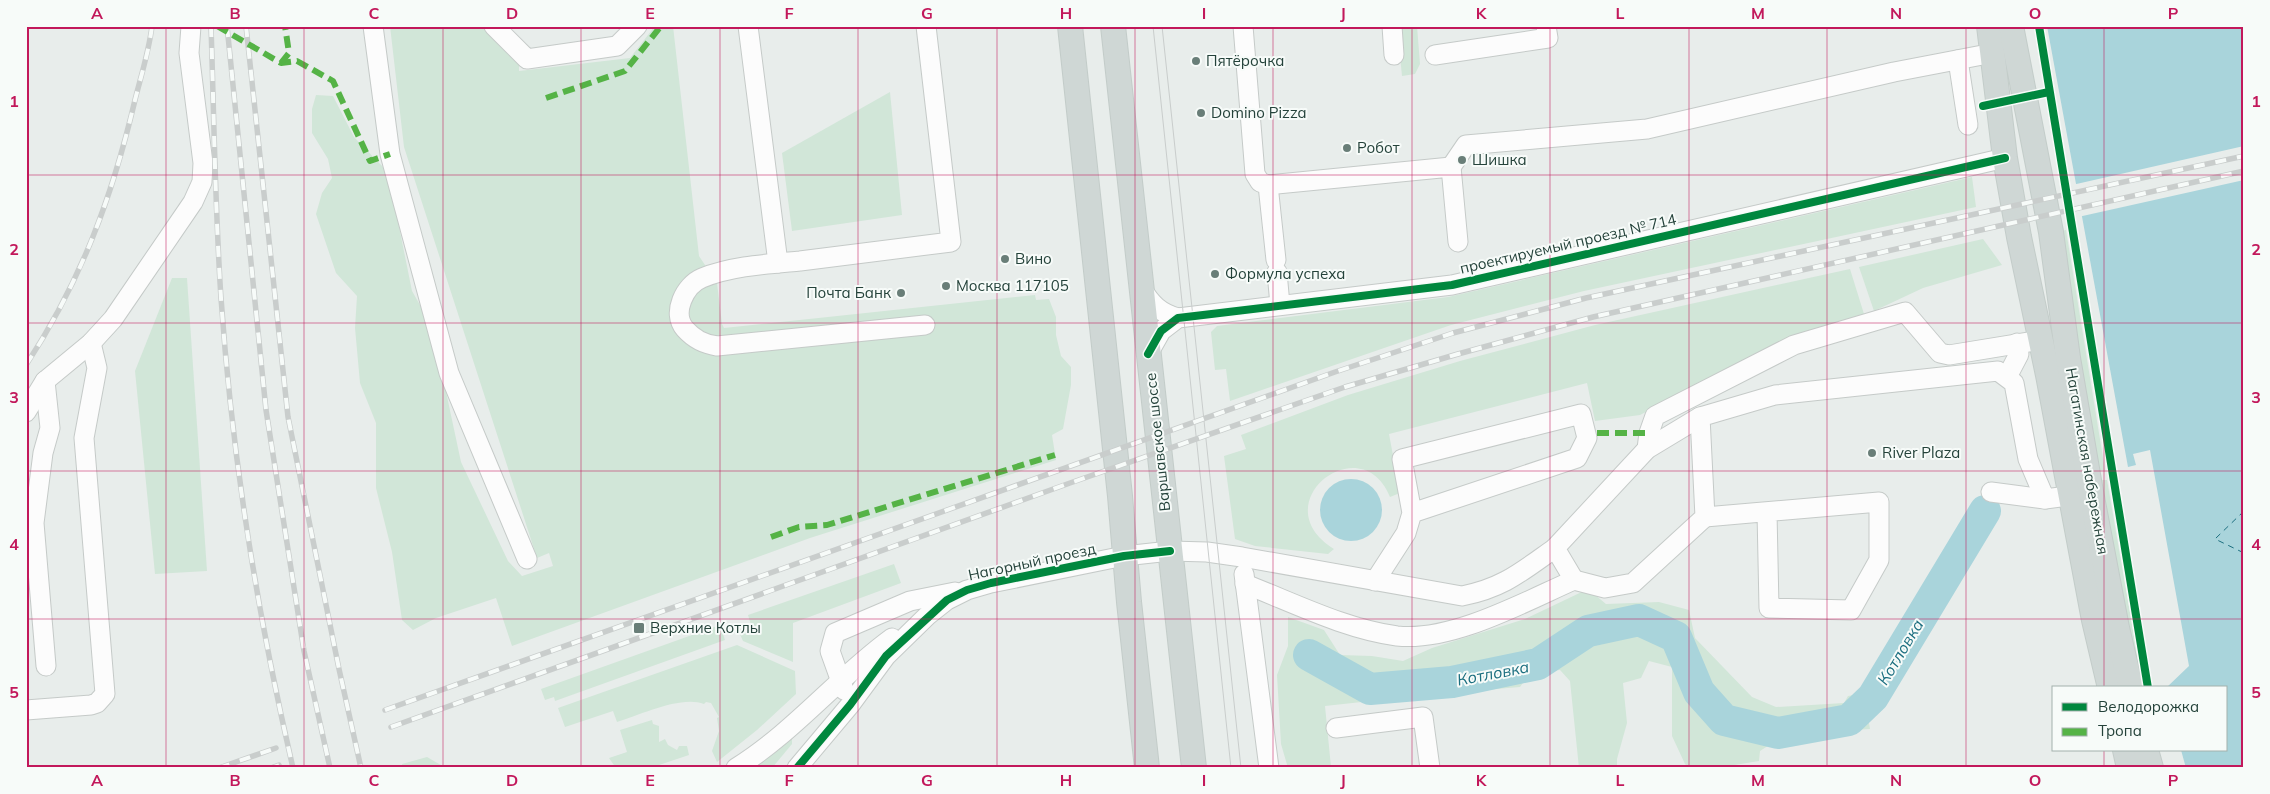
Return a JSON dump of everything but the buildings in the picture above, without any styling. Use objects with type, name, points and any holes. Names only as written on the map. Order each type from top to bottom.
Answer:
[{"type":"main road","points":[[1070,26],[1147,768]]},
{"type":"main road","name":"Варшавское шоссе","points":[[1113,26],[1194,768]]},
{"type":"main road","name":"Нагатинская набережная","points":[[1989,26],[2005,158],[2019,237],[2041,340],[2131,686]]},
{"type":"main road","name":"Нагатинская набережная","points":[[2011,26],[2052,232],[2068,358],[2094,620],[2110,686]]},
{"type":"main road","points":[[2126,752],[2130,768]]},
{"type":"main road","points":[[2147,752],[2151,768]]},
{"type":"street","points":[[26,412],[45,381],[91,343],[113,319],[192,202],[202,182],[203,163],[189,54],[190,26]]},
{"type":"street","points":[[373,26],[390,154],[449,373],[527,559]]},
{"type":"street","points":[[494,26],[527,59],[617,46],[637,26]]},
{"type":"street","points":[[748,26],[778,263]]},
{"type":"street","points":[[926,26],[951,242],[778,263],[700,279],[683,297],[679,312],[683,326],[700,342],[717,346],[926,325]]},
{"type":"street","points":[[1243,26],[1255,174],[1260,182],[1268,186],[1451,166]]},
{"type":"street","points":[[1392,26],[1394,55]]},
{"type":"street","points":[[1435,55],[1548,38],[1546,26]]},
{"type":"street","points":[[1458,242],[1451,166],[1466,145],[1648,129],[1894,72],[1993,53]]},
{"type":"street","points":[[1958,60],[1968,125]]},
{"type":"street","name":"проектируемый проезд № 714","points":[[1178,318],[1452,285],[2005,158]]},
{"type":"street","points":[[1268,186],[1280,305]]},
{"type":"street","points":[[1142,289],[1149,302],[1159,310],[1178,318],[1161,331],[1148,354]]},
{"type":"street","points":[[1647,449],[1649,433],[1655,416],[1794,345],[1905,312],[1940,353],[1949,355],[2041,340]]},
{"type":"street","points":[[26,710],[91,705],[97,703],[105,694],[84,438],[97,368],[91,343]]},
{"type":"street","points":[[2017,343],[2019,354],[2007,377],[2014,382],[2028,459],[2045,499]]},
{"type":"street","name":"Нагорный проезд","points":[[797,768],[850,705],[886,656],[946,600],[967,590],[991,583],[1124,556],[1170,551],[1208,552],[1242,557],[1462,596],[1487,591],[1511,580],[1555,548],[1647,449],[1700,416],[1775,395],[1998,371],[2007,377]]},
{"type":"street","points":[[45,381],[50,428],[43,453],[34,523],[46,666]]},
{"type":"street","points":[[1375,580],[1406,533],[1412,513],[1402,459],[1581,414],[1587,438],[1577,458],[1412,513]]},
{"type":"street","points":[[1700,416],[1706,518]]},
{"type":"street","points":[[1991,492],[2045,499],[2080,494]]},
{"type":"street","points":[[1245,584],[1359,628],[1398,636],[1435,634],[1472,624],[1574,580],[1605,588],[1633,583],[1706,518],[1767,512],[1879,502],[1879,560],[1850,610],[1769,608],[1767,512]]},
{"type":"street","points":[[1555,548],[1574,580]]},
{"type":"street","points":[[1242,557],[1269,768]]},
{"type":"street","points":[[850,705],[830,651],[835,633],[910,601],[967,590]]},
{"type":"street","points":[[736,768],[799,721],[871,653],[894,637],[909,633]]},
{"type":"street","points":[[1336,728],[1424,717],[1430,768]]},
{"type":"green space","points":[[390,26],[490,26],[519,60],[519,71],[630,58],[655,26],[673,26],[699,256],[717,283],[724,328],[1035,295],[1036,300],[1049,299],[1056,317],[1056,335],[1061,356],[1071,367],[1071,385],[1063,429],[1052,435],[1056,460],[810,538],[512,646],[496,598],[436,618],[413,630],[402,620],[392,552],[376,488],[376,423],[360,383],[355,328],[357,296],[336,273],[316,214],[322,193],[332,178],[328,159],[312,133],[312,109],[316,95],[333,96],[354,137],[383,167],[390,182],[412,291],[428,319],[461,462],[508,561],[522,576],[553,566],[549,553],[537,558],[404,147]]},
{"type":"green space","points":[[1397,26],[1417,26],[1420,64],[1415,74],[1402,76]]},
{"type":"green space","points":[[890,92],[902,215],[792,231],[782,153]]},
{"type":"green space","points":[[1972,177],[1976,207],[1584,291],[1451,325],[1230,401],[1226,369],[1215,370],[1211,332],[1217,326],[1448,297]]},
{"type":"green space","points":[[2066,230],[2105,470],[2096,471],[2057,232]]},
{"type":"green space","points":[[1983,239],[2002,265],[1923,288],[1874,311],[1859,267]]},
{"type":"green space","points":[[1850,269],[1864,314],[1787,338],[1640,415],[1595,421],[1587,383],[1389,434],[1400,493],[1390,497],[1376,477],[1359,468],[1340,470],[1324,479],[1312,494],[1308,512],[1314,531],[1334,549],[1328,554],[1255,546],[1235,539],[1224,456],[1246,449],[1241,435],[1348,395],[1460,361],[1595,325]]},
{"type":"green space","points":[[172,278],[187,278],[207,571],[155,574],[135,371]]},
{"type":"green space","points":[[2098,480],[2107,480],[2143,686],[2136,686]]},
{"type":"green space","points":[[894,564],[901,583],[793,623],[793,662],[743,641],[738,630],[751,625],[748,615]]},
{"type":"green space","points":[[1588,589],[1606,604],[1659,602],[1689,610],[1695,638],[1752,697],[1776,707],[1844,703],[1848,696],[1865,693],[1910,608],[1920,609],[1925,617],[1868,717],[1870,729],[1786,734],[1760,751],[1759,761],[1716,768],[1689,768],[1685,764],[1672,736],[1672,667],[1649,661],[1641,678],[1623,683],[1627,723],[1617,759],[1617,768],[1579,768],[1570,681],[1560,670],[1530,673],[1520,687],[1325,706],[1331,767],[1288,768],[1281,744],[1277,675],[1288,646],[1288,617],[1324,630],[1340,655],[1372,656],[1403,661],[1432,648],[1525,619]]},
{"type":"green space","points":[[720,625],[725,640],[555,701],[554,697],[545,700],[541,689]]},
{"type":"green space","points":[[737,645],[795,671],[796,694],[757,730],[717,762],[712,751],[719,731],[717,718],[719,717],[711,703],[684,702],[672,704],[617,722],[613,711],[565,727],[558,708]]},
{"type":"green space","points":[[652,720],[653,724],[659,726],[659,742],[665,739],[668,745],[677,750],[679,746],[687,746],[689,755],[650,768],[616,768],[609,758],[627,752],[620,730]]},
{"type":"green space","points":[[792,737],[792,744],[772,768],[746,768]]},
{"type":"green space","points":[[427,757],[446,768],[403,768],[402,764]]},
{"type":"water","points":[[2047,26],[2244,26],[2244,768],[2186,768],[2182,752],[2228,752],[2228,686],[2168,686],[2189,666],[2150,450],[2133,454],[2136,465],[2128,467]]},
{"type":"water","points":[[1351,479],[1368,484],[1373,488],[1377,493],[1382,510],[1377,527],[1373,532],[1368,536],[1351,541],[1334,536],[1329,532],[1325,527],[1320,510],[1325,493],[1329,488],[1334,484]]},
{"type":"pier","points":[[2244,146],[2244,180],[2078,217],[2072,185]]},
{"type":"waterway","name":"Котловка","points":[[1309,655],[1370,689],[1452,682],[1538,664],[1588,631],[1639,620],[1676,637],[1699,692],[1724,720],[1778,733],[1849,720],[1873,697],[1985,511]]},
{"type":"ferry route","points":[[2244,511],[2215,539],[2244,553]]},
{"type":"tram line","points":[[1153,26],[1231,768]]},
{"type":"tram line","points":[[1162,26],[1241,768]]},
{"type":"railway","points":[[26,365],[46,334],[79,270],[105,205],[126,136],[147,54],[152,26]]},
{"type":"railway","points":[[211,26],[219,264],[232,417],[257,593],[293,768]]},
{"type":"railway","points":[[227,26],[266,410],[304,651],[330,768]]},
{"type":"railway","points":[[246,26],[288,417],[361,768]]},
{"type":"railway","points":[[385,710],[1335,372],[1453,333],[1586,298],[2244,156]]},
{"type":"railway","points":[[391,727],[1070,483],[1345,387],[1593,317],[2244,171]]},
{"type":"railway","points":[[219,768],[276,748]]},
{"type":"railway","points":[[271,768],[279,765]]},
{"type":"marked path","points":[[217,26],[281,63],[297,61],[333,81],[370,161],[390,154]]},
{"type":"marked path","points":[[281,63],[289,53],[285,26]]},
{"type":"marked path","points":[[546,98],[625,71],[661,26]]},
{"type":"marked path","points":[[1597,433],[1649,433]]},
{"type":"marked path","points":[[771,537],[799,527],[827,525],[1055,455]]},
{"type":"cycle path","points":[[2039,26],[2148,686]]},
{"type":"cycle path","points":[[1983,106],[2049,92]]},
{"type":"cycle path","points":[[1148,354],[1161,331],[1178,318],[1452,285],[2005,158]]},
{"type":"cycle path","points":[[797,768],[850,705],[886,656],[947,600],[967,590],[991,583],[1124,556],[1170,551]]},
{"type":"place","name":"Пятёрочка","points":[[1196,61]]},
{"type":"place","name":"Domino Pizza","points":[[1201,113]]},
{"type":"place","name":"Робот","points":[[1347,148]]},
{"type":"place","name":"Шишка","points":[[1462,160]]},
{"type":"place","name":"Вино","points":[[1005,259]]},
{"type":"place","name":"Формула успеха","points":[[1215,274]]},
{"type":"place","name":"Москва 117105","points":[[946,286]]},
{"type":"place","name":"Почта Банк","points":[[901,293]]},
{"type":"place","name":"River Plaza","points":[[1872,453]]},
{"type":"place","name":"Верхние Котлы","points":[[639,628]]}]
